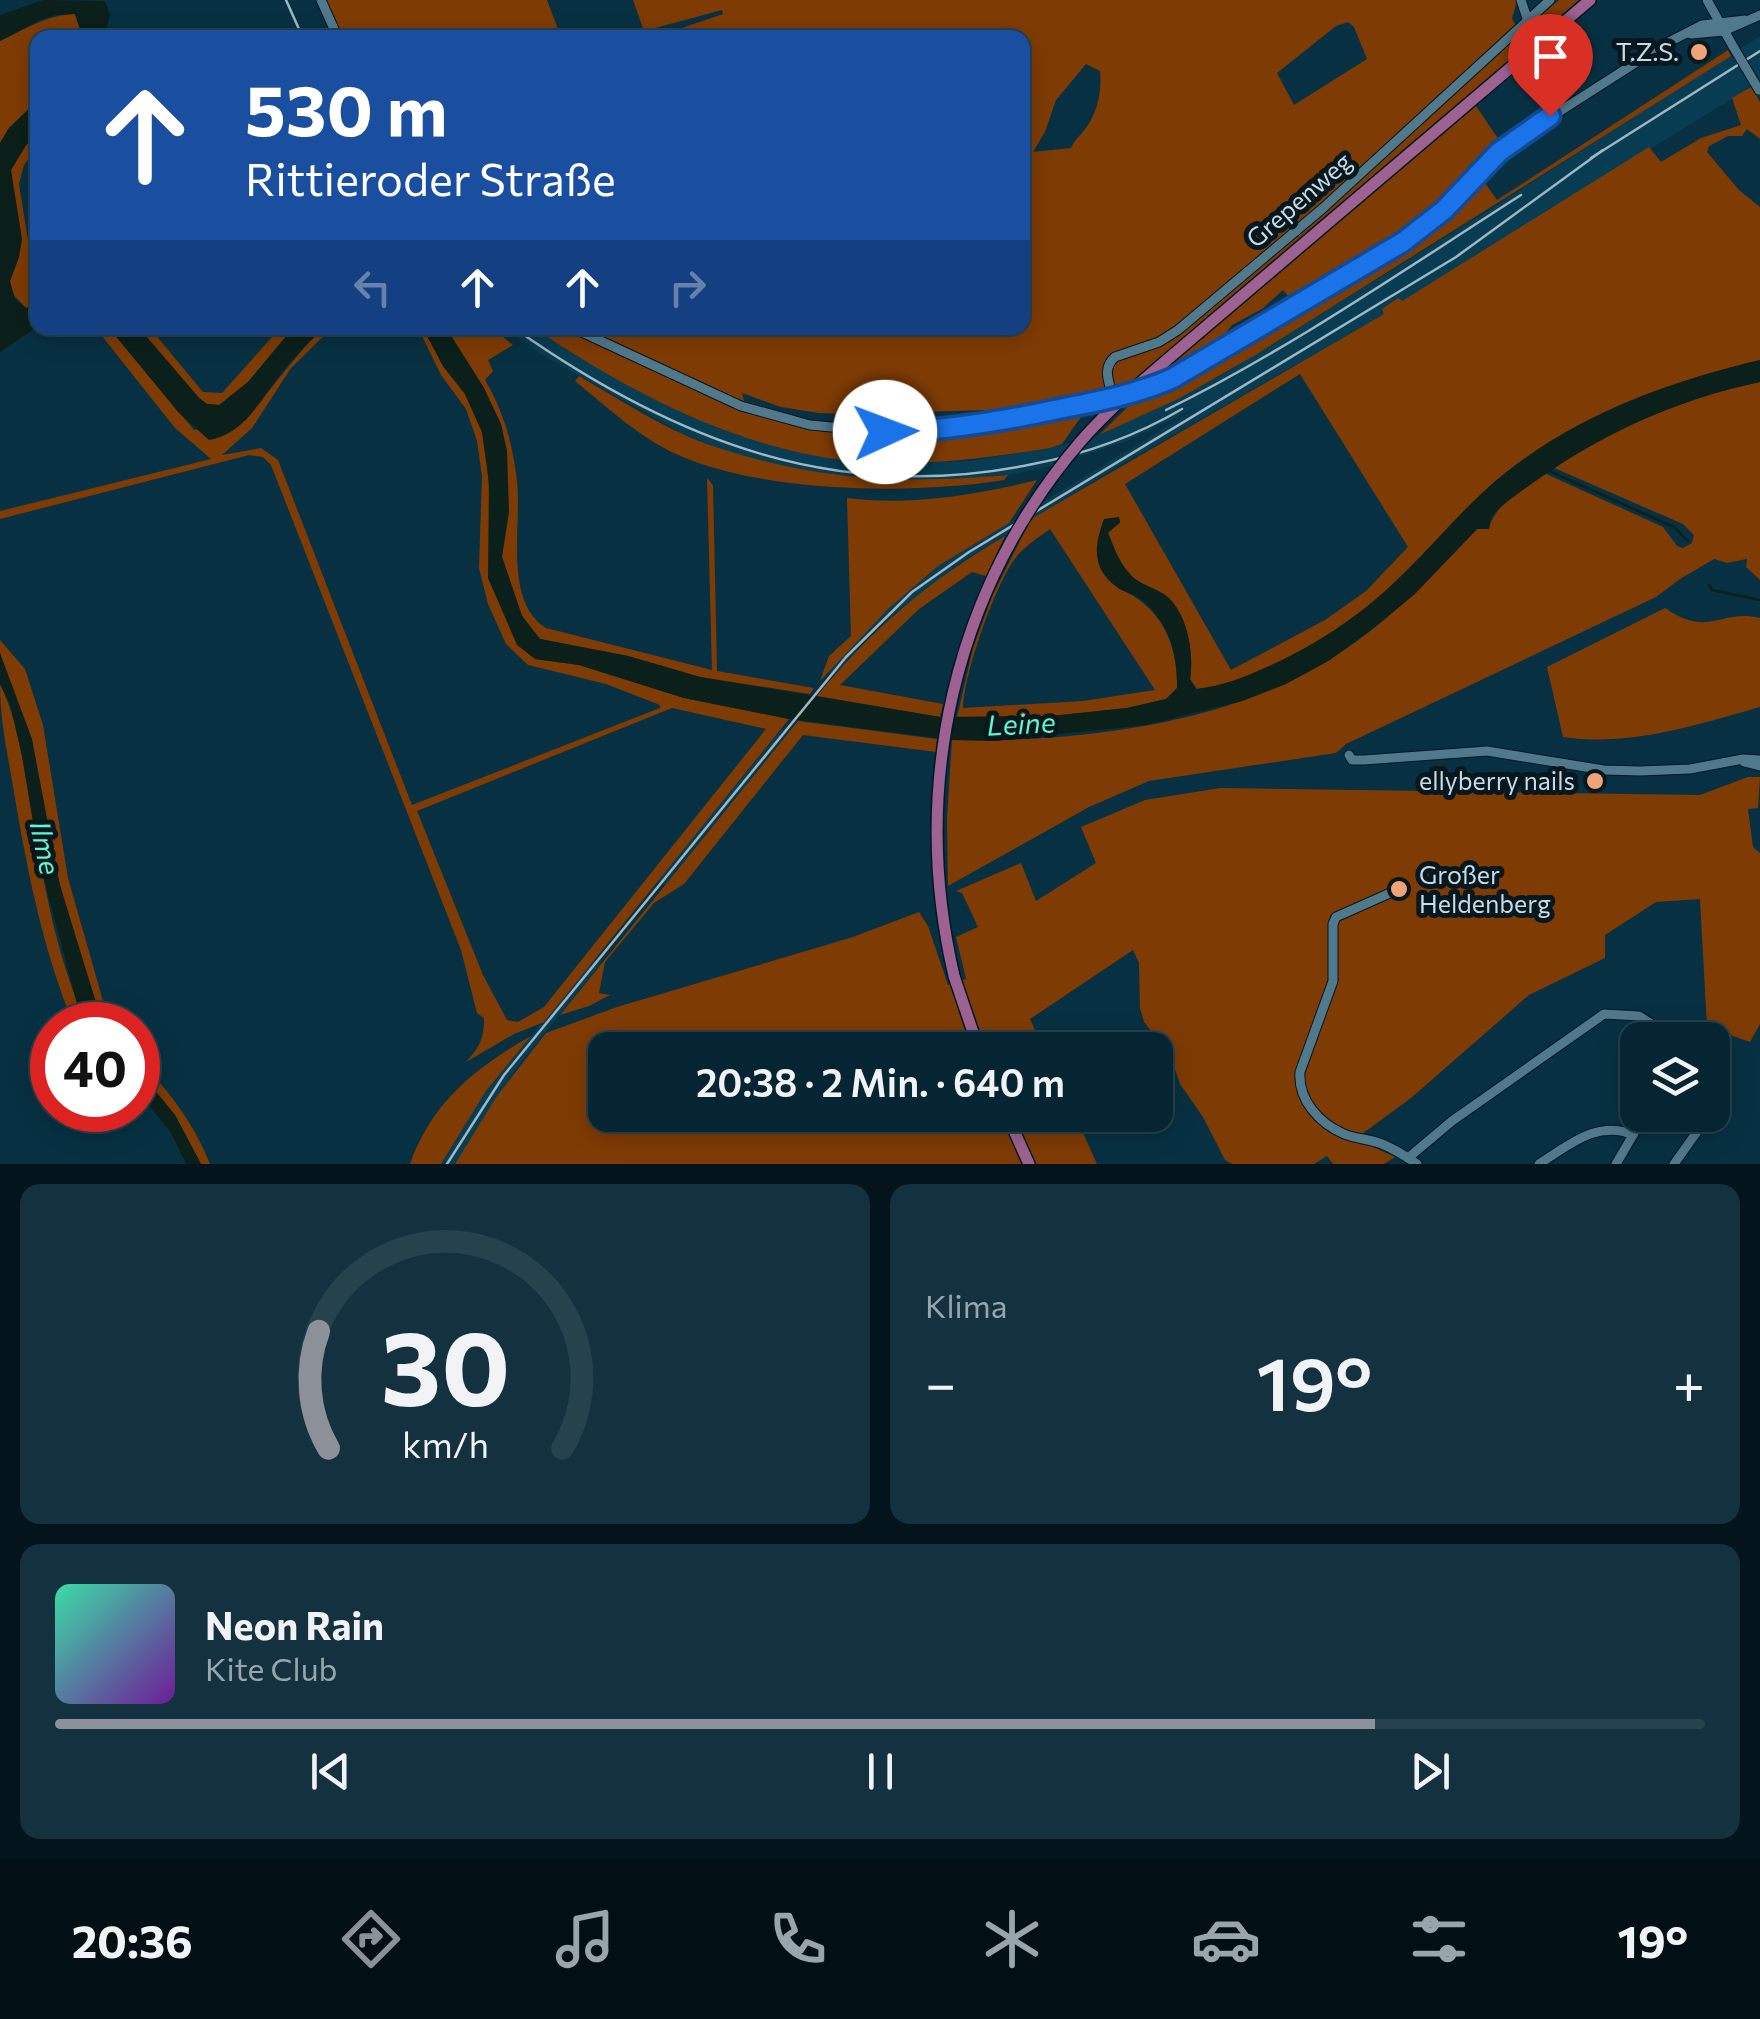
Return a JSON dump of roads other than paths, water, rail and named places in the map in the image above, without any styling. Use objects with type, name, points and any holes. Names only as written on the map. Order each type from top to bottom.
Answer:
[{"type":"main road","points":[[973,1032],[954,976],[938,887],[937,796],[949,707],[969,634],[1004,554],[1054,474],[1100,420],[1590,0]]},
{"type":"main road","points":[[1015,1132],[1029,1164]]},
{"type":"street","points":[[321,0],[334,30]]},
{"type":"street","points":[[1521,0],[1527,18]]},
{"type":"street","name":"Grepenweg","points":[[1112,399],[1106,372],[1110,362],[1178,330],[1322,209],[1550,0]]},
{"type":"street","points":[[1708,0],[1760,91]]},
{"type":"street","points":[[588,335],[742,406],[810,425],[926,431],[1112,399],[1159,385],[1214,356],[1394,247],[1454,200],[1490,160],[1522,134],[1683,35],[1760,16]]},
{"type":"street","points":[[1349,755],[1352,760],[1364,760],[1488,751],[1604,770],[1640,771],[1690,769],[1743,759],[1760,763]]},
{"type":"street","points":[[1390,893],[1336,917],[1333,980],[1300,1072],[1299,1087],[1326,1124],[1346,1135],[1384,1145],[1409,1159]]},
{"type":"street","points":[[1391,1164],[1409,1159],[1452,1121],[1604,1014],[1639,1016],[1648,1022]]},
{"type":"street","points":[[1539,1164],[1586,1134],[1622,1130],[1633,1134],[1616,1164]]},
{"type":"street","points":[[1674,1164],[1697,1132]]},
{"type":"water","points":[[43,0],[105,1],[110,15],[107,30],[80,30],[75,14],[56,15],[0,41],[0,15]]},
{"type":"water","points":[[30,108],[30,141],[11,170],[22,239],[10,281],[15,299],[26,308],[30,306],[30,332],[0,352],[0,143]]},
{"type":"water","points":[[115,335],[145,335],[199,398],[207,404],[219,405],[248,382],[287,335],[316,335],[232,431],[209,440],[179,413]]},
{"type":"water","name":"Leine","points":[[427,335],[450,335],[484,388],[501,424],[507,451],[509,512],[502,557],[522,616],[540,639],[628,656],[700,677],[940,717],[1051,716],[1127,708],[1166,699],[1177,688],[1170,638],[1158,617],[1139,598],[1109,581],[1099,565],[1098,538],[1104,519],[1119,517],[1120,522],[1108,533],[1129,573],[1169,598],[1181,615],[1190,647],[1190,679],[1196,689],[1215,686],[1288,657],[1342,625],[1391,586],[1491,485],[1563,434],[1658,390],[1760,360],[1760,382],[1654,415],[1559,466],[1498,509],[1491,517],[1489,529],[1477,529],[1415,594],[1375,627],[1330,660],[1286,684],[1242,701],[1146,725],[996,741],[952,740],[789,719],[684,698],[579,665],[535,659],[517,645],[488,578],[489,483],[482,432],[465,394],[443,366]]},
{"type":"water","name":"Ilme","points":[[0,653],[32,739],[59,882],[96,1002],[76,1002],[41,868],[10,704],[0,684]]},
{"type":"water","points":[[160,1097],[175,1115],[201,1164],[186,1164],[160,1119]]},
{"type":"waterway","points":[[1547,470],[1674,527],[1688,541]]},
{"type":"waterway","points":[[1709,585],[1712,590],[1760,600]]},
{"type":"railway","points":[[286,0],[299,30]]},
{"type":"railway","points":[[1591,158],[1760,51]]},
{"type":"railway","points":[[447,1164],[504,1075],[846,657],[912,592],[969,552],[1456,257],[1603,150]]},
{"type":"railway","points":[[1166,410],[1302,335],[1521,195]]},
{"type":"railway","points":[[524,335],[634,402],[696,431],[759,453],[824,469],[891,476],[961,475],[1033,464],[1110,443],[1182,409]]},
{"type":"place","name":"T.Z.S.","points":[[1699,52]]},
{"type":"place","name":"ellyberry nails","points":[[1595,781]]},
{"type":"place","name":"Großer Heldenberg","points":[[1399,889]]}]
